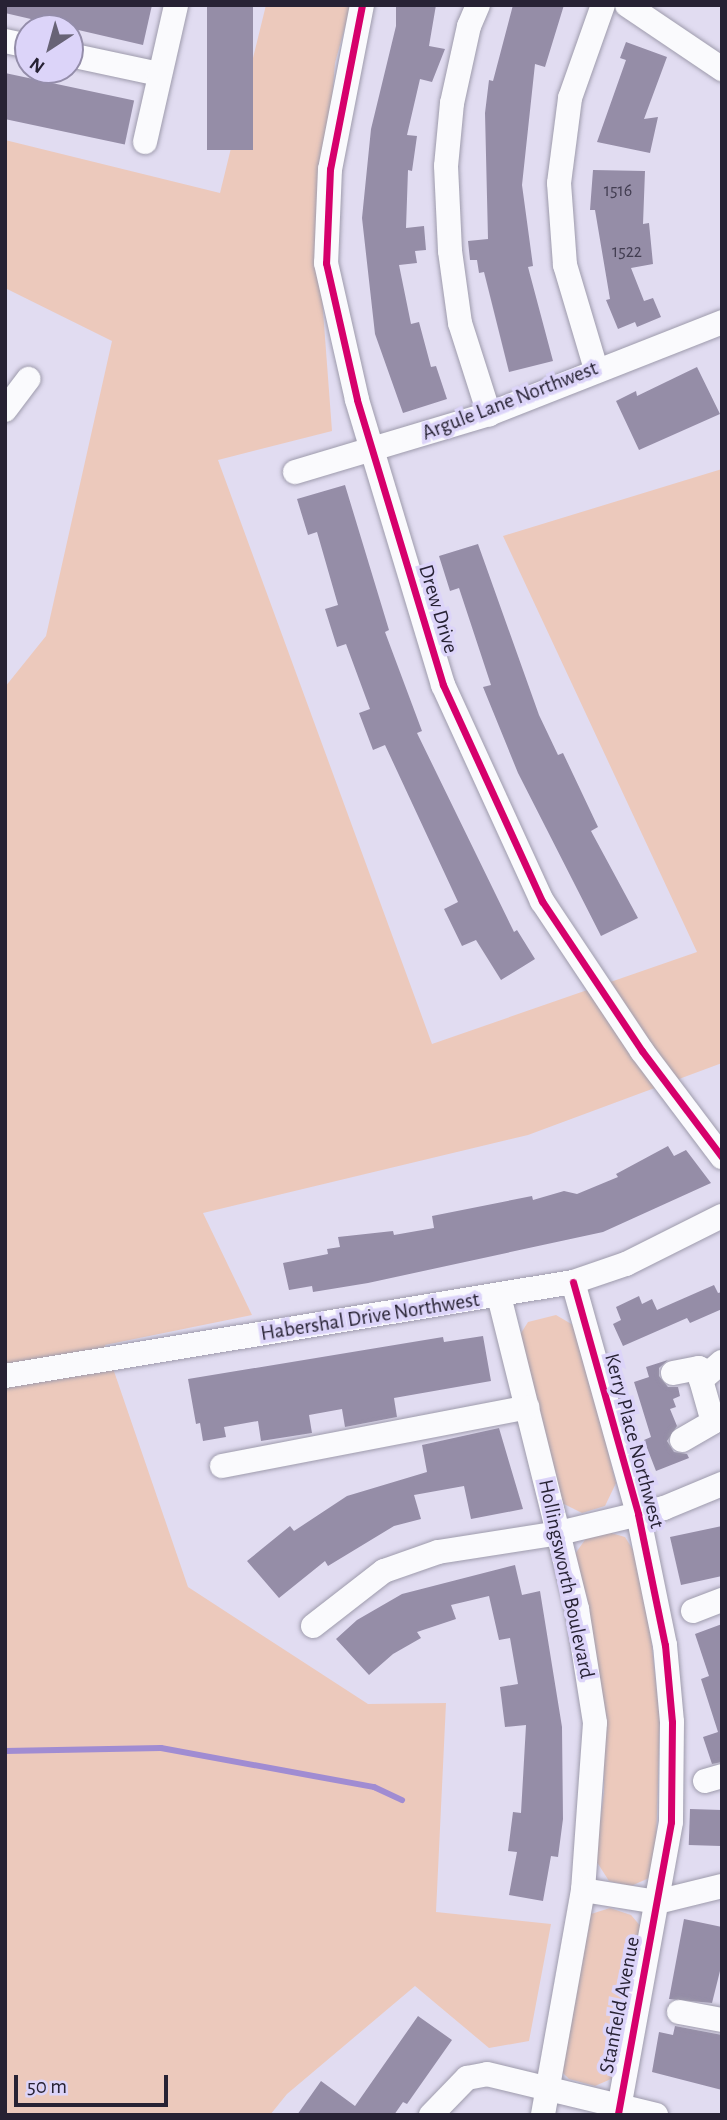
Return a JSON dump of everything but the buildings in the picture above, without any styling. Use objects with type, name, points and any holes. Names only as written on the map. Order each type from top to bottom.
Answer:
[{"type":"street","points":[[145,142],[176,5]]},
{"type":"street","name":"Drew Drive","points":[[362,5],[330,169],[326,263],[345,357],[443,685],[542,901],[650,1062],[722,1157]]},
{"type":"street","points":[[478,5],[469,26],[452,103],[446,166],[450,251],[460,323],[489,414]]},
{"type":"street","points":[[596,369],[565,265],[559,183],[570,98],[603,5]]},
{"type":"street","points":[[627,5],[722,69]]},
{"type":"street","points":[[84,58],[159,74]]},
{"type":"street","name":"Argule Lane Northwest","points":[[295,472],[489,414],[596,369],[722,322]]},
{"type":"street","points":[[5,410],[28,379]]},
{"type":"street","name":"Habershal Drive Northwest","points":[[5,1376],[573,1283],[626,1264],[722,1216]]},
{"type":"street","name":"Kerry Place Northwest","points":[[573,1283],[638,1514],[665,1645],[672,1721],[671,1822],[657,1902]]},
{"type":"street","name":"Hollingsworth Boulevard","points":[[499,1296],[578,1609],[595,1723],[583,1889],[543,2115]]},
{"type":"street","points":[[673,1373],[714,1367]]},
{"type":"street","points":[[682,1440],[713,1422],[701,1380],[714,1367]]},
{"type":"street","points":[[222,1466],[527,1407]]},
{"type":"street","points":[[313,1626],[384,1571],[438,1552],[559,1533],[638,1514],[722,1484]]},
{"type":"street","points":[[692,1611],[722,1600]]},
{"type":"street","points":[[583,1889],[657,1902],[722,1886]]},
{"type":"street","name":"Stanfield Avenue","points":[[618,2112],[657,1902]]},
{"type":"street","points":[[679,2012],[722,2020]]},
{"type":"street","points":[[431,2115],[467,2078],[487,2074],[548,2087],[618,2112],[656,2115]]},
{"type":"shaded area","points":[[266,5],[351,5],[335,63],[319,257],[332,431],[218,460],[432,1044],[697,952],[503,536],[722,469],[722,1063],[528,1135],[203,1213],[252,1315],[105,1345],[188,1587],[368,1704],[446,1703],[436,1912],[551,1924],[529,2041],[489,2048],[415,1986],[287,2094],[270,2115],[5,2115],[5,687],[46,636],[112,341],[5,288],[5,140],[220,193]]},
{"type":"shaded area","points":[[556,1315],[573,1325],[578,1334],[616,1483],[605,1506],[582,1513],[562,1503],[518,1338],[528,1322]]},
{"type":"shaded area","points":[[611,1533],[625,1537],[635,1553],[650,1629],[660,1719],[656,1844],[649,1878],[631,1886],[609,1881],[595,1859],[604,1792],[604,1732],[575,1554],[587,1537]]},
{"type":"shaded area","points":[[610,1908],[631,1915],[642,1928],[617,2068],[611,2079],[595,2086],[569,2079],[561,2071],[591,1914]]},
{"type":"waterway","points":[[5,1751],[161,1748],[374,1787],[402,1800]]},
{"type":"cycle path","points":[[362,5],[330,169],[326,263],[357,400],[443,685],[542,901],[642,1051],[722,1157]]},
{"type":"cycle path","points":[[573,1282],[638,1514],[665,1645],[672,1722],[671,1822],[618,2115]]}]
